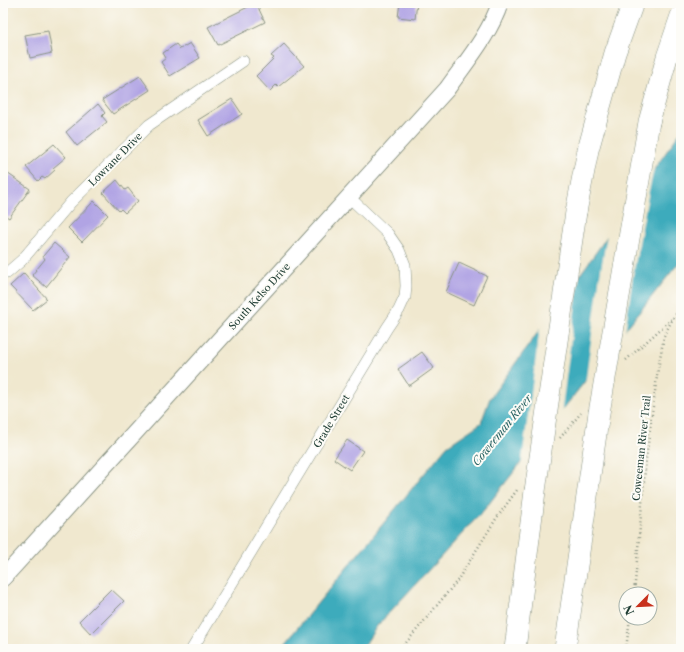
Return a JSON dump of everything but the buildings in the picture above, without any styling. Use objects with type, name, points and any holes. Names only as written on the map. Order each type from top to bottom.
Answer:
[{"type":"highway","points":[[516,649],[535,491],[576,212],[590,144],[615,53],[633,3]]},
{"type":"highway","points":[[565,649],[599,413],[649,122],[667,57],[681,16]]},
{"type":"main road","name":"South Kelso Drive","points":[[3,578],[447,88],[487,32],[500,3]]},
{"type":"street","name":"Lowrane Drive","points":[[3,274],[22,260],[71,202],[149,125],[243,61]]},
{"type":"street","name":"Grade Street","points":[[192,649],[399,310],[405,297],[405,265],[399,250],[388,234],[349,197]]},
{"type":"path","name":"Coweeman River Trail","points":[[635,586],[646,459],[658,369],[664,336],[673,318],[681,308]]},
{"type":"path","points":[[626,649],[629,626]]},
{"type":"water","name":"Coweeman River","points":[[681,131],[681,260],[484,510],[377,626],[362,649],[280,649],[447,446],[481,423],[490,398],[587,265]]},
{"type":"pier","points":[[655,165],[633,275],[625,334],[585,385],[607,234]]},
{"type":"pier","points":[[580,272],[561,416],[521,466],[540,327]]}]
